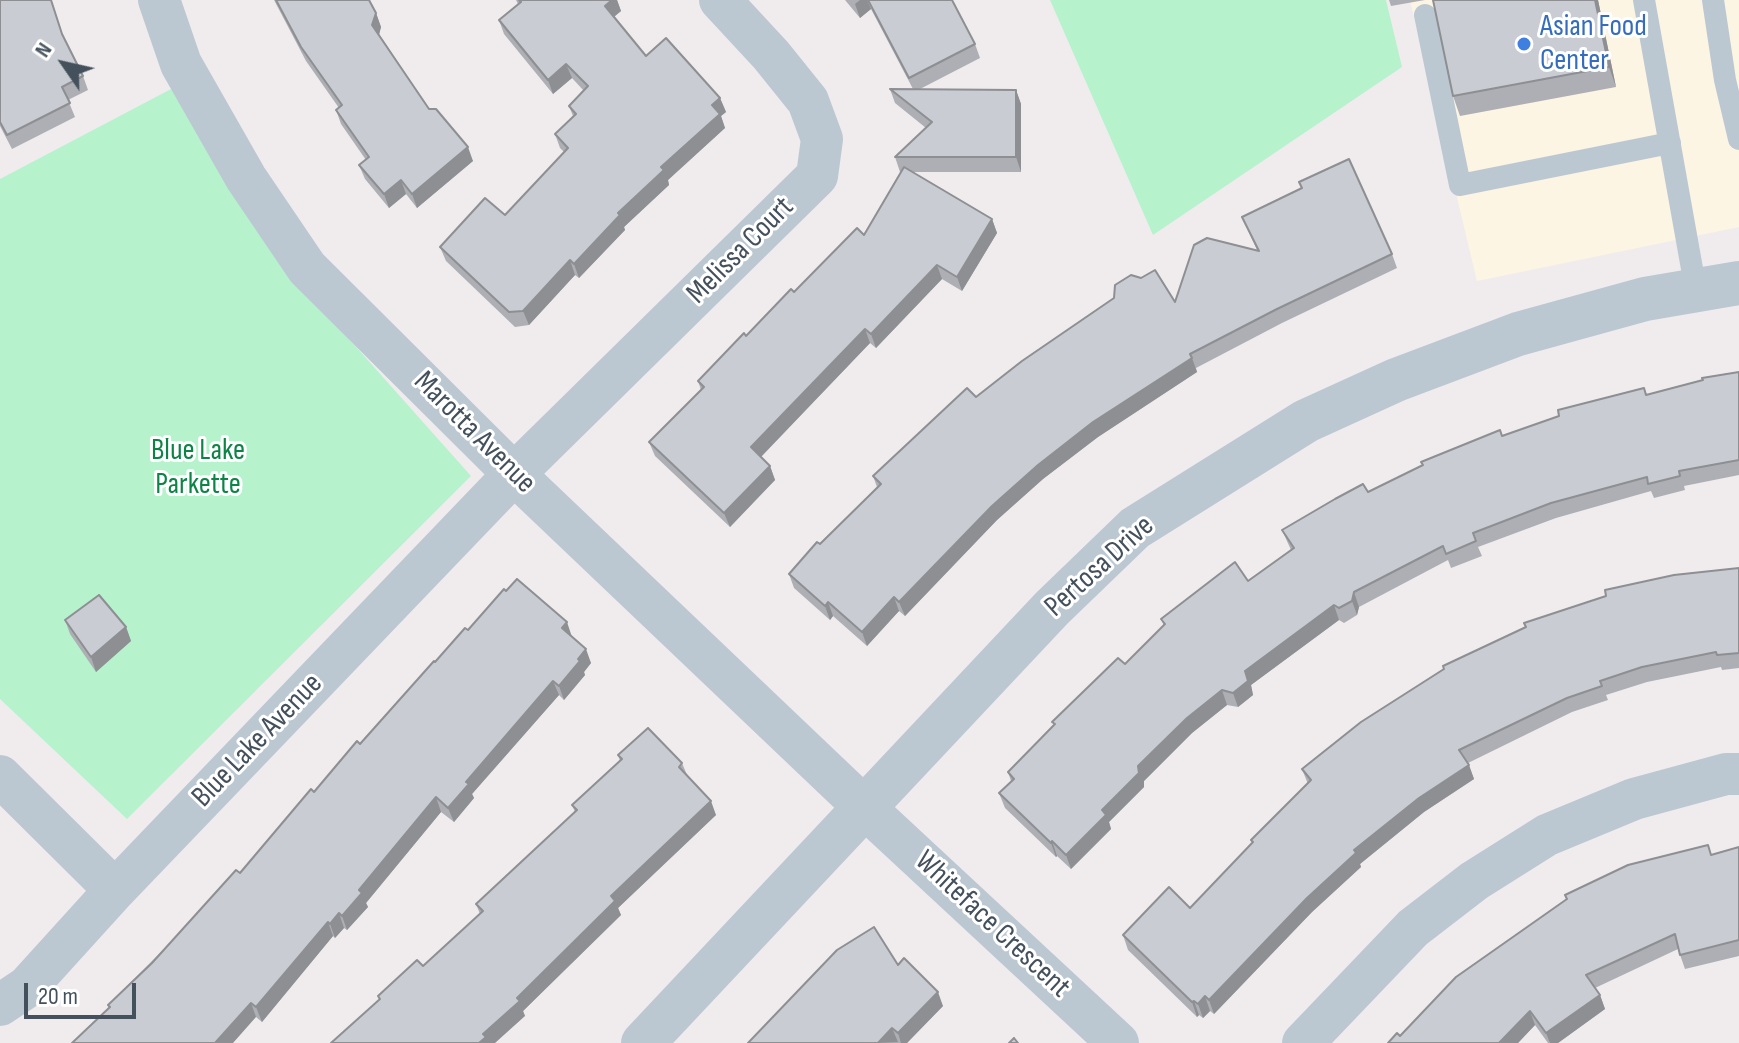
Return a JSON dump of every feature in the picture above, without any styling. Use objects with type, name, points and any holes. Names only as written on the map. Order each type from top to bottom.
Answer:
[{"type":"street","name":"Marotta Avenue","points":[[159,0],[181,64],[246,178],[307,268],[514,474],[865,808]]},
{"type":"street","name":"Melissa Court","points":[[514,474],[817,176],[822,139],[808,101],[720,0]]},
{"type":"street","name":"Pertosa Drive","points":[[643,1043],[1052,608],[1135,528],[1306,421],[1396,380],[1518,334],[1645,299],[1739,283]]},
{"type":"street","name":"Blue Lake Avenue","points":[[0,1005],[27,987],[115,890],[514,474]]},
{"type":"street","points":[[1303,1043],[1413,928],[1474,881],[1547,835],[1634,799],[1726,774],[1739,774]]},
{"type":"street","points":[[0,776],[115,890]]},
{"type":"street","name":"Whiteface Crescent","points":[[865,808],[1118,1043]]},
{"type":"lane","points":[[1644,0],[1696,291]]},
{"type":"lane","points":[[1713,0],[1730,50],[1739,139]]},
{"type":"lane","points":[[1425,15],[1460,185],[1670,143]]},
{"type":"shaded area","points":[[1410,0],[1739,0],[1739,227],[1477,281]]},
{"type":"green space","points":[[1050,0],[1386,0],[1402,67],[1153,235]]},
{"type":"green space","name":"Blue Lake Parkette","points":[[173,88],[284,266],[471,476],[127,819],[0,699],[0,179]]},
{"type":"building","points":[[0,0],[51,0],[62,34],[83,76],[62,87],[70,103],[7,135],[0,122]]},
{"type":"building","points":[[276,0],[369,0],[376,13],[372,25],[429,109],[436,109],[468,147],[412,194],[401,180],[384,194],[359,165],[369,157],[336,110],[342,105],[301,47]]},
{"type":"building","points":[[519,0],[612,0],[605,6],[646,56],[666,38],[720,98],[712,105],[720,114],[661,167],[664,170],[618,213],[620,215],[574,264],[570,260],[523,311],[509,312],[440,247],[485,198],[505,215],[568,148],[555,134],[576,114],[569,106],[588,86],[566,64],[548,80],[499,20],[521,2]]},
{"type":"building","points":[[868,0],[952,0],[975,44],[909,78]]},
{"type":"building","name":"Asian Food Center","points":[[1433,0],[1595,0],[1609,67],[1453,96]]},
{"type":"building","points":[[890,89],[1016,90],[1016,157],[895,157],[932,122]]},
{"type":"building","points":[[1349,159],[1392,254],[1190,354],[1192,358],[1093,422],[992,506],[899,602],[894,597],[862,632],[828,602],[825,606],[789,574],[817,542],[820,544],[881,484],[873,476],[967,388],[976,397],[1022,361],[1114,298],[1115,285],[1131,275],[1141,278],[1155,270],[1175,302],[1194,245],[1207,238],[1259,251],[1242,217],[1302,188],[1299,182]]},
{"type":"building","points":[[904,167],[992,219],[957,277],[937,265],[871,334],[865,329],[751,447],[770,466],[724,513],[649,442],[704,387],[698,381],[744,333],[746,336],[791,289],[794,292],[857,228],[864,235]]},
{"type":"building","points":[[1739,372],[1739,460],[1679,471],[1680,476],[1648,484],[1647,477],[1551,503],[1473,533],[1476,541],[1446,554],[1443,546],[1354,592],[1352,601],[1339,608],[1334,605],[1245,671],[1248,681],[1233,693],[1222,690],[1187,718],[1138,766],[1139,773],[1102,810],[1106,815],[1066,855],[999,793],[1014,779],[1008,772],[1055,724],[1052,722],[1118,658],[1125,664],[1165,624],[1161,619],[1235,562],[1248,581],[1294,548],[1282,530],[1335,499],[1363,484],[1368,492],[1423,465],[1421,462],[1500,430],[1502,436],[1559,416],[1558,410],[1644,388],[1646,395],[1702,378]]},
{"type":"building","points":[[1739,568],[1739,653],[1717,655],[1716,652],[1642,667],[1600,681],[1602,686],[1567,698],[1459,750],[1469,765],[1419,798],[1354,850],[1356,853],[1307,898],[1209,1000],[1205,996],[1198,1004],[1192,1002],[1123,935],[1169,887],[1190,908],[1311,780],[1302,769],[1361,722],[1444,669],[1443,666],[1526,627],[1524,623],[1606,596],[1605,590],[1674,575]]},
{"type":"building","points":[[517,579],[567,622],[562,628],[586,649],[559,686],[553,681],[466,782],[469,784],[448,808],[436,797],[359,890],[362,893],[342,916],[339,913],[330,924],[328,922],[256,1007],[251,1003],[215,1043],[72,1043],[152,963],[236,870],[240,873],[311,789],[314,792],[357,741],[360,744],[465,628],[468,630],[504,589],[506,591]]},
{"type":"building","points":[[99,595],[126,627],[91,657],[65,620]]},
{"type":"building","points":[[648,728],[682,763],[679,767],[711,801],[611,896],[615,901],[517,998],[520,1001],[483,1034],[486,1037],[479,1043],[331,1043],[417,960],[423,966],[483,911],[476,904],[577,810],[572,805],[622,759],[618,755]]},
{"type":"building","points":[[1708,845],[1711,855],[1739,847],[1739,940],[1680,955],[1675,934],[1586,975],[1600,995],[1546,1033],[1530,1011],[1499,1043],[1388,1043],[1397,1033],[1400,1036],[1456,977],[1567,899],[1565,895],[1628,865]]},
{"type":"building","points":[[874,927],[898,965],[904,958],[938,992],[898,1033],[892,1028],[878,1043],[748,1043],[837,950]]},
{"type":"place","name":"Asian Food Center","points":[[1524,44]]}]
